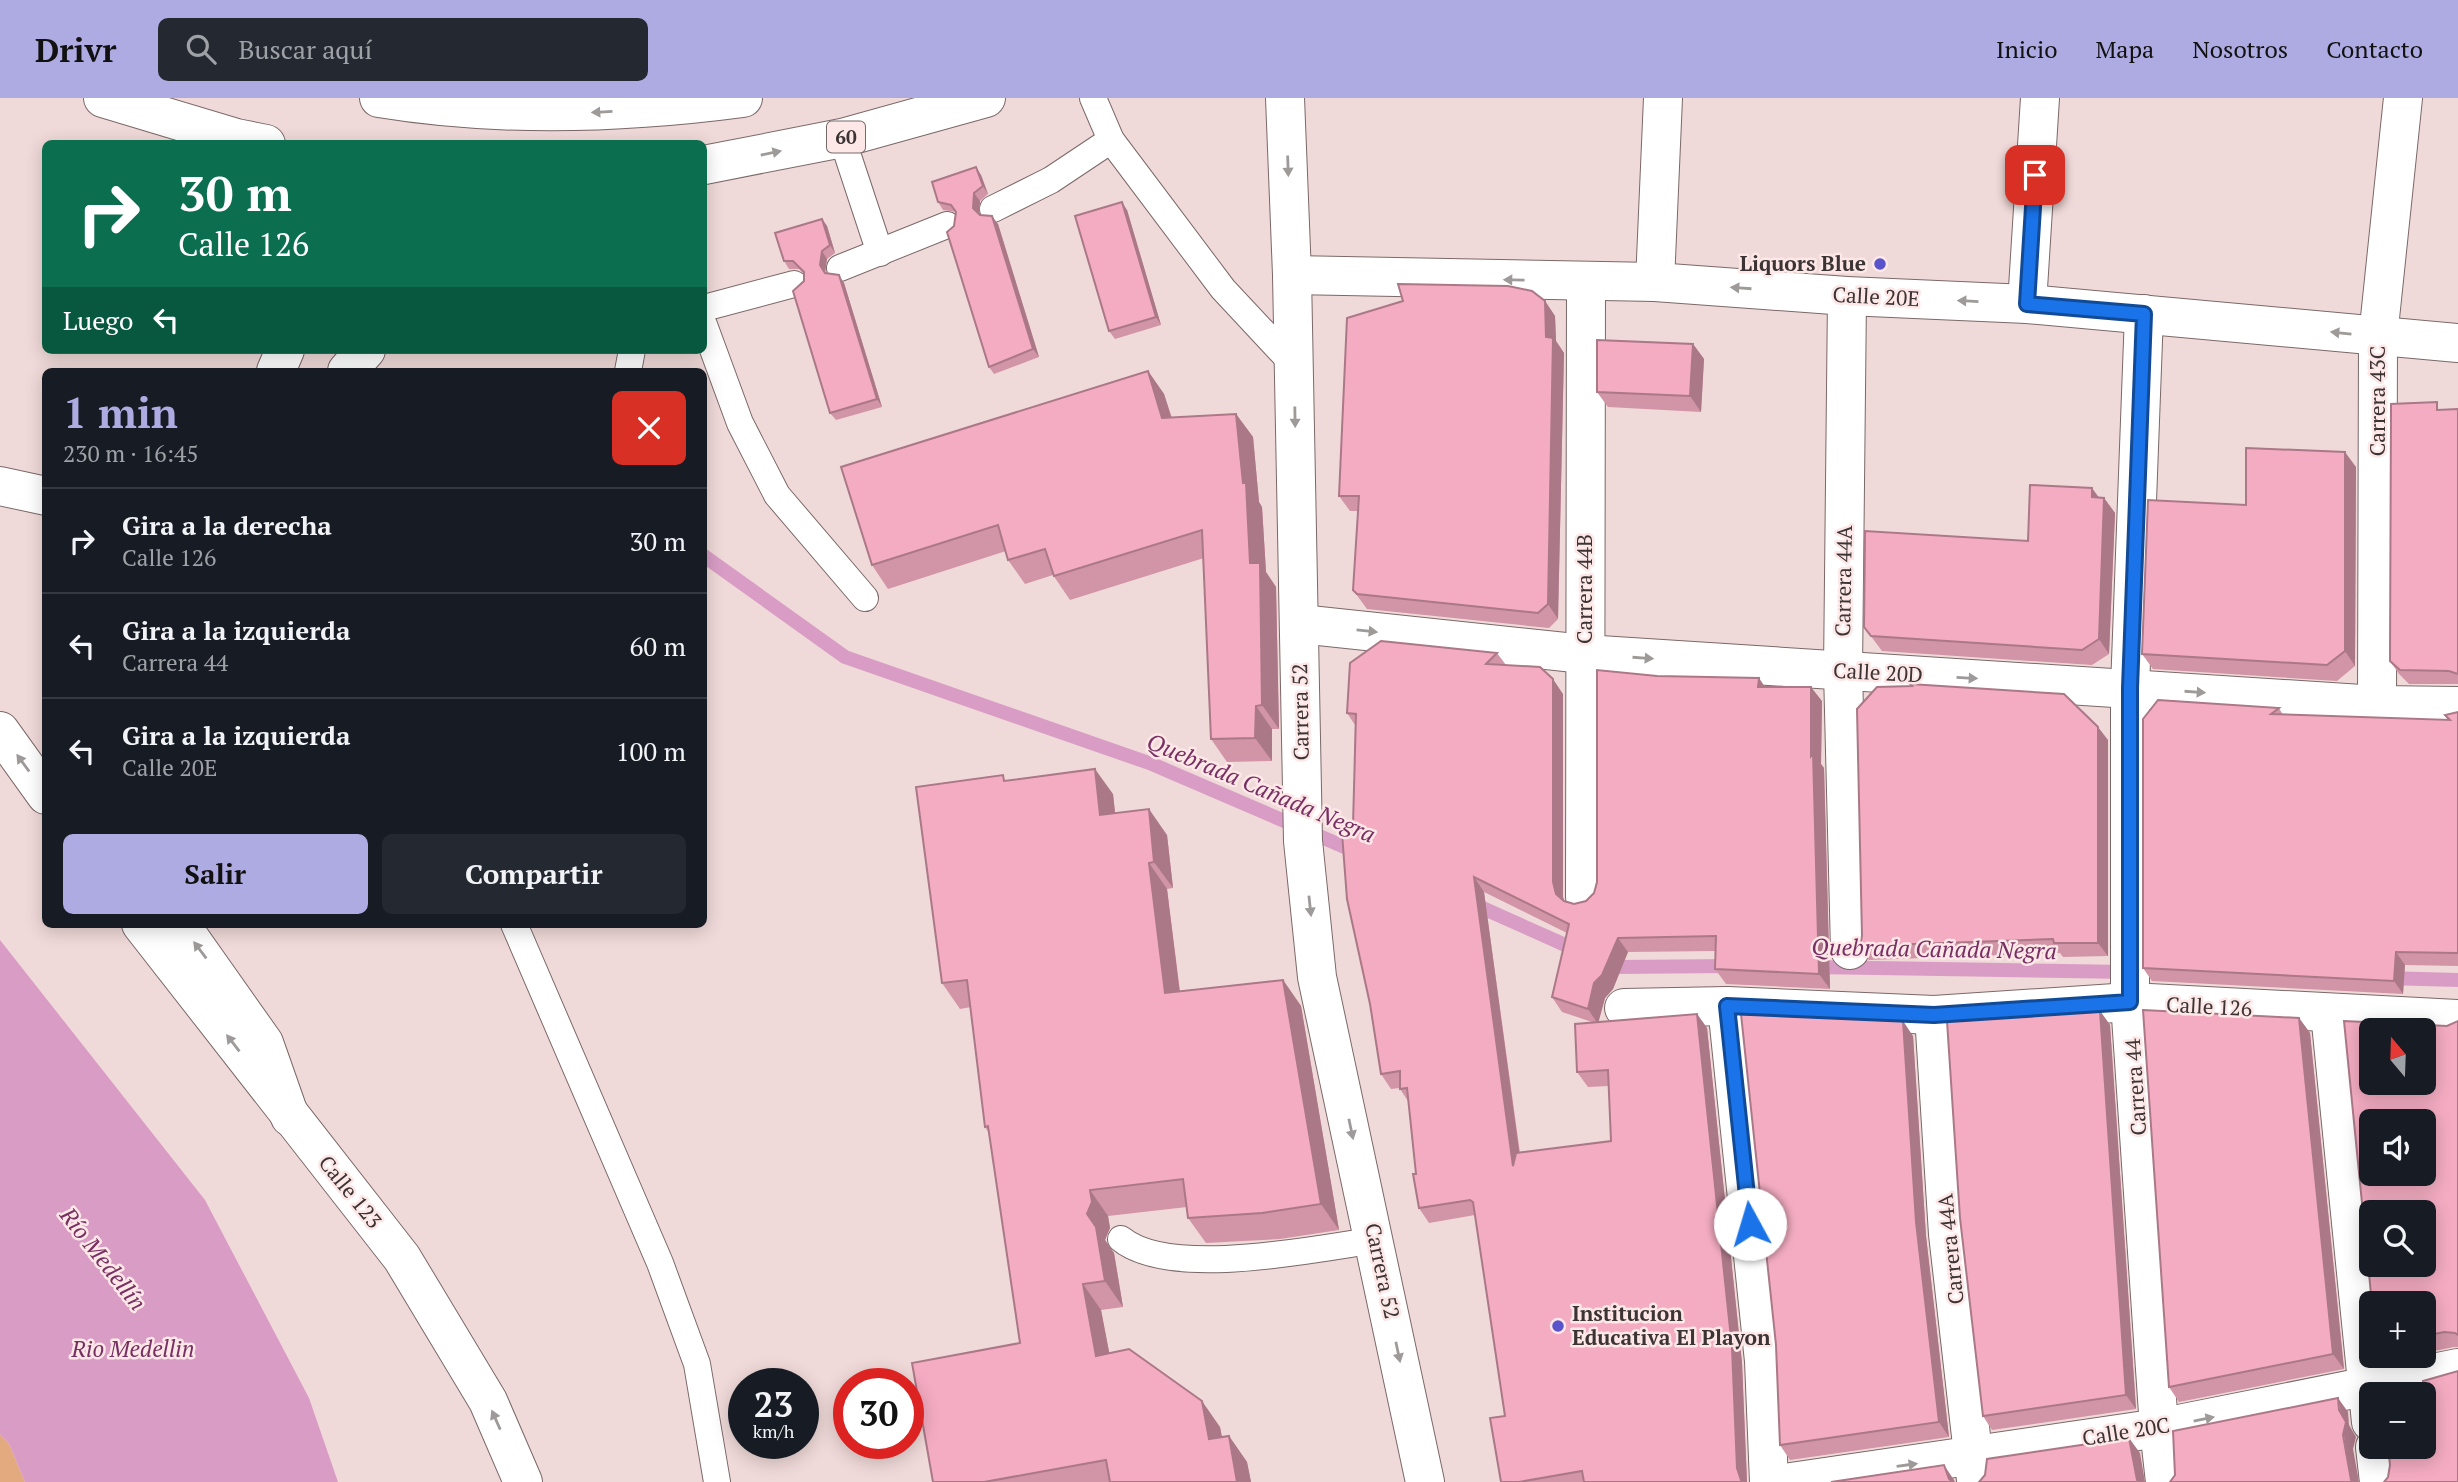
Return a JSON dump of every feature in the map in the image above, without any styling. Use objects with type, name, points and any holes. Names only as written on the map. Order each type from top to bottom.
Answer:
[{"type":"main road","points":[[379,98],[496,111],[582,113],[667,108],[743,98]]},
{"type":"main road","name":"60","points":[[707,164],[842,138],[986,98]]},
{"type":"main road","name":"Carrera 52","points":[[1285,98],[1292,275],[1303,838],[1317,977],[1376,1240],[1424,1482]]},
{"type":"main road","points":[[1655,282],[1663,98]]},
{"type":"main road","points":[[2027,304],[2040,98]]},
{"type":"main road","name":"Carrera 43C","points":[[2377,705],[2378,337],[2403,98]]},
{"type":"main road","points":[[119,103],[172,140]]},
{"type":"main road","points":[[119,103],[252,140]]},
{"type":"main road","name":"Calle 20E","points":[[1292,275],[1655,282],[1847,296],[2027,304],[2458,342]]},
{"type":"main road","name":"Carrera 44B","points":[[1585,897],[1586,282]]},
{"type":"main road","name":"Carrera 44A","points":[[1847,296],[1843,671],[1850,950]]},
{"type":"main road","name":"Carrera 44","points":[[2144,314],[2130,688],[2131,984],[2159,1428],[2165,1482]]},
{"type":"main road","points":[[350,368],[362,354]]},
{"type":"main road","points":[[0,486],[42,495]]},
{"type":"main road","name":"Calle 20D","points":[[1300,624],[1584,654],[2377,705],[2458,706]]},
{"type":"main road","points":[[0,731],[42,789]]},
{"type":"main road","name":"Calle 123","points":[[144,928],[402,1258],[488,1401],[523,1482]]},
{"type":"main road","points":[[183,928],[264,1043],[290,1117]]},
{"type":"main road","name":"Calle 126","points":[[1624,1008],[1727,1006],[1934,1015],[2131,984],[2330,1013],[2458,1019]]},
{"type":"main road","points":[[1727,1006],[1764,1361],[1769,1482]]},
{"type":"main road","points":[[2330,1013],[2367,1382]]},
{"type":"main road","name":"Carrera 44A","points":[[1934,1015],[1948,1234],[1975,1469]]},
{"type":"main road","name":"Calle 20C","points":[[2424,1382],[2458,1368]]},
{"type":"main road","name":"Calle 20C","points":[[1791,1482],[1975,1469],[2159,1428],[2359,1406]]},
{"type":"main road","points":[[2376,1459],[2379,1482]]},
{"type":"lane","points":[[1093,98],[1111,140],[1223,289],[1294,365]]},
{"type":"lane","points":[[842,138],[880,253]]},
{"type":"lane","points":[[993,209],[1051,180],[1111,140]]},
{"type":"lane","points":[[840,268],[947,225]]},
{"type":"lane","points":[[707,307],[794,284]]},
{"type":"lane","points":[[707,333],[740,423],[777,495],[865,598]]},
{"type":"lane","points":[[516,928],[660,1263],[698,1364],[717,1482]]},
{"type":"lane","points":[[1122,1239],[1130,1246],[1168,1257],[1205,1261],[1376,1240]]},
{"type":"shaded area","points":[[0,1434],[9,1444],[25,1482],[0,1482]]},
{"type":"water","name":"Rio Medellin","points":[[0,940],[205,1200],[309,1398],[338,1482],[25,1482],[9,1444],[0,1434]]},
{"type":"building","points":[[976,167],[983,186],[974,193],[973,208],[980,215],[992,216],[1033,349],[989,367],[947,232],[954,226],[956,212],[951,205],[938,202],[932,182]]},
{"type":"building","points":[[1122,202],[1156,317],[1109,331],[1075,216]]},
{"type":"building","points":[[822,219],[830,245],[822,251],[820,265],[825,273],[839,275],[877,399],[830,413],[793,291],[804,281],[804,272],[793,261],[784,261],[775,233]]},
{"type":"building","points":[[1398,284],[1508,286],[1532,291],[1545,301],[1546,337],[1553,338],[1548,604],[1538,613],[1357,594],[1353,590],[1359,496],[1339,496],[1347,318],[1403,301]]},
{"type":"building","points":[[1597,340],[1693,344],[1690,396],[1597,392]]},
{"type":"building","points":[[1148,371],[1162,418],[1236,414],[1243,483],[1246,483],[1250,563],[1260,563],[1262,705],[1256,706],[1255,738],[1211,739],[1202,530],[1054,576],[1045,549],[1008,560],[998,525],[872,565],[841,467]]},
{"type":"building","points":[[2437,402],[2437,410],[2458,409],[2458,674],[2449,671],[2400,670],[2390,661],[2391,404]]},
{"type":"building","points":[[2246,448],[2345,452],[2345,651],[2327,665],[2142,654],[2148,500],[2246,505]]},
{"type":"building","points":[[2030,485],[2092,488],[2092,497],[2104,498],[2099,639],[2082,650],[1871,636],[1864,627],[1865,531],[2028,541]]},
{"type":"building","points":[[1381,641],[1497,653],[1486,664],[1540,667],[1553,679],[1553,882],[1556,894],[1564,901],[1574,904],[1586,901],[1594,893],[1597,882],[1597,670],[1657,676],[1759,678],[1758,687],[1811,687],[1819,974],[1715,969],[1716,936],[1618,938],[1602,975],[1594,983],[1588,1009],[1552,997],[1569,924],[1474,877],[1513,1166],[1516,1153],[1611,1141],[1608,1070],[1577,1072],[1575,1024],[1697,1014],[1732,1348],[1737,1468],[1744,1482],[1584,1482],[1582,1471],[1519,1482],[1501,1482],[1490,1418],[1505,1416],[1473,1202],[1470,1200],[1419,1208],[1413,1174],[1416,1174],[1407,1088],[1400,1089],[1400,1071],[1381,1074],[1370,1004],[1347,899],[1341,820],[1353,825],[1356,714],[1347,713],[1350,663]]},
{"type":"building","points":[[1910,684],[2064,694],[2098,727],[2098,943],[2054,943],[2053,939],[1860,946],[1862,936],[1857,709],[1877,687],[1912,686]]},
{"type":"building","points":[[2158,700],[2279,708],[2271,714],[2450,720],[2445,715],[2458,712],[2458,953],[2396,952],[2394,981],[2143,968],[2143,719]]},
{"type":"building","points":[[1095,769],[1100,815],[1149,809],[1154,862],[1149,863],[1165,993],[1283,980],[1321,1204],[1262,1213],[1188,1218],[1183,1179],[1090,1190],[1092,1202],[1087,1214],[1096,1227],[1105,1281],[1083,1284],[1096,1356],[1129,1349],[1202,1401],[1209,1439],[1229,1436],[1237,1482],[1110,1482],[1106,1460],[984,1482],[933,1482],[924,1431],[924,1368],[913,1368],[912,1363],[1020,1343],[988,1126],[985,1127],[967,980],[942,983],[916,787],[1003,775],[1004,781]]},
{"type":"building","points":[[2143,1010],[2299,1018],[2333,1354],[2169,1387]]},
{"type":"building","points":[[2100,1011],[2126,1395],[1983,1416],[1960,1218],[1947,1021]]},
{"type":"building","points":[[1741,1014],[1903,1021],[1916,1222],[1939,1422],[1780,1445],[1776,1345]]},
{"type":"building","points":[[2344,1021],[2359,1022],[2359,1096],[2436,1096],[2436,1025],[2447,1026],[2458,1021],[2458,1335],[2444,1332],[2436,1334],[2436,1291],[2371,1291],[2369,1277],[2436,1277],[2436,1200],[2362,1200],[2360,1186],[2436,1186],[2436,1109],[2359,1109],[2359,1173]]},
{"type":"building","points":[[2458,1371],[2458,1482],[2384,1482],[2388,1477],[2389,1459],[2436,1459],[2436,1382],[2423,1381]]},
{"type":"building","points":[[2338,1398],[2339,1410],[2346,1422],[2343,1435],[2351,1480],[2354,1482],[2170,1482],[2175,1475],[2173,1431]]},
{"type":"building","points":[[2129,1438],[2137,1480],[2140,1482],[1979,1482],[1985,1475],[1987,1459]]},
{"type":"building","points":[[1944,1465],[1949,1479],[1953,1482],[1831,1482]]},
{"type":"waterway","name":"Quebrada Cañada Negra","points":[[707,558],[845,657],[1152,764],[1361,854]]},
{"type":"waterway","name":"Quebrada Cañada Negra","points":[[1469,902],[1581,952]]},
{"type":"waterway","name":"Quebrada Cañada Negra","points":[[1606,963],[1614,967],[1732,966]]},
{"type":"waterway","name":"Quebrada Cañada Negra","points":[[1812,967],[2128,972]]},
{"type":"waterway","name":"Quebrada Cañada Negra","points":[[2386,978],[2458,980]]},
{"type":"place","name":"Liquors Blue","points":[[1880,264]]},
{"type":"place","name":"Institucion Educativa El Playon","points":[[1558,1326]]},
{"type":"route","points":[[1750,1224],[1727,1006],[1934,1015],[2130,1002],[2130,688],[2144,314],[2027,304],[2035,175]]},
{"type":"water label","name":"Río Medellín","points":[[103,1259]]}]
